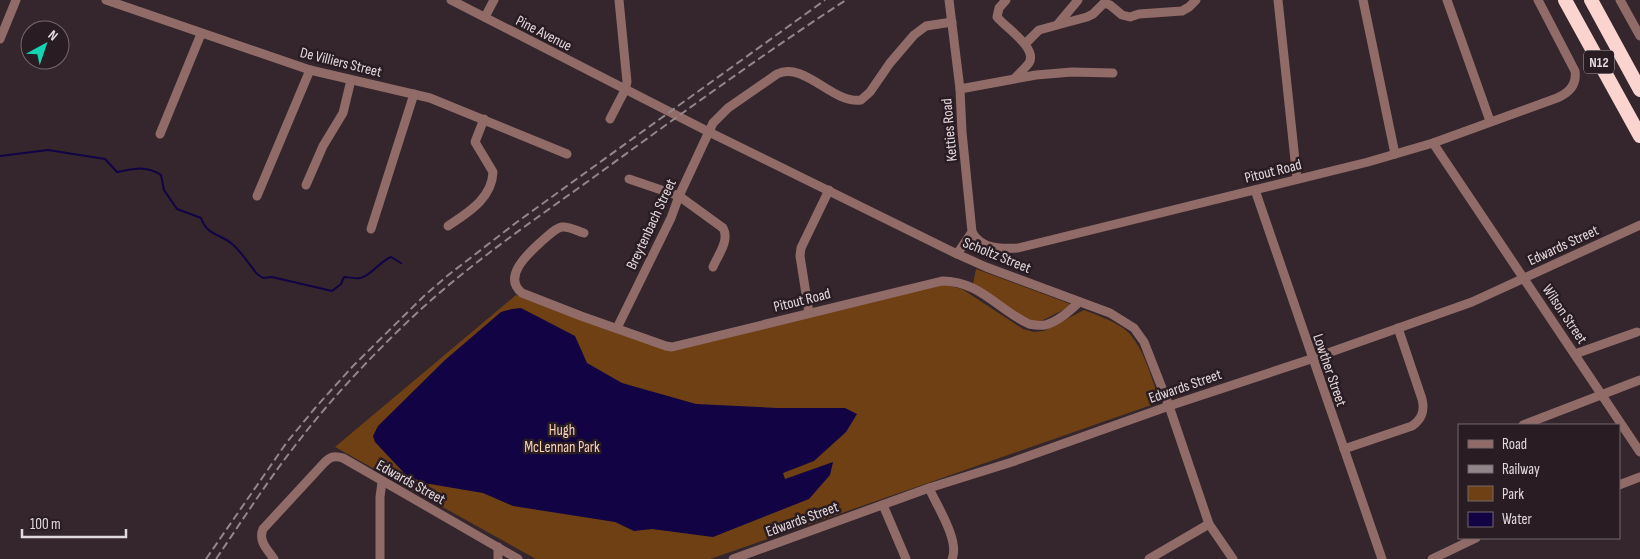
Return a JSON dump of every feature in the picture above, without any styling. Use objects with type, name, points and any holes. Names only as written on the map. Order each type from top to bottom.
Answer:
[{"type":"highway","name":"N12","points":[[1565,0],[1640,136]]},
{"type":"highway","name":"N12","points":[[1591,0],[1640,90]]},
{"type":"street","points":[[0,40],[16,0]]},
{"type":"street","name":"De Villiers Street","points":[[106,0],[310,70],[414,94],[444,103],[567,154]]},
{"type":"street","name":"Pine Avenue","points":[[451,0],[625,90]]},
{"type":"street","points":[[485,18],[494,0]]},
{"type":"street","points":[[610,119],[625,90],[627,74],[619,0]]},
{"type":"street","name":"Ketties Road","points":[[949,0],[960,89],[962,132],[972,232]]},
{"type":"street","points":[[1006,0],[999,8],[998,16],[1003,24],[1030,51],[1030,60],[1015,78]]},
{"type":"street","points":[[1058,25],[1078,0]]},
{"type":"street","points":[[1025,44],[1036,31],[1093,14],[1104,3],[1110,5],[1122,15],[1130,17],[1139,14],[1182,11],[1196,0]]},
{"type":"street","points":[[1278,0],[1297,179]]},
{"type":"street","points":[[1364,0],[1395,154]]},
{"type":"street","points":[[1446,0],[1490,121]]},
{"type":"street","name":"Pitout Road","points":[[972,232],[980,242],[996,248],[1018,248],[1395,154],[1562,96],[1574,84],[1575,71],[1538,0]]},
{"type":"street","points":[[1620,0],[1640,36]]},
{"type":"street","name":"Breytenbach Street","points":[[617,328],[671,218],[679,196],[709,132],[718,117],[777,74],[785,71],[798,73],[848,100],[860,100],[870,92],[914,35],[926,26],[952,22]]},
{"type":"street","points":[[160,134],[201,34]]},
{"type":"street","points":[[257,196],[310,70]]},
{"type":"street","points":[[960,89],[1015,78],[1072,72],[1113,72]]},
{"type":"street","points":[[306,185],[323,146],[343,113],[351,80]]},
{"type":"street","name":"Scholtz Street","points":[[625,90],[957,254],[986,267],[1117,316],[1137,332],[1146,348],[1169,406],[1209,524],[1232,559]]},
{"type":"street","points":[[371,228],[414,94]]},
{"type":"street","points":[[448,226],[480,203],[492,177],[492,172],[475,142],[484,119]]},
{"type":"street","name":"Wilson Street","points":[[1433,142],[1640,452]]},
{"type":"street","points":[[629,179],[679,196],[716,222],[726,232],[725,241],[713,267]]},
{"type":"street","points":[[808,313],[800,252],[802,244],[829,190]]},
{"type":"street","name":"Lowther Street","points":[[1255,190],[1382,559]]},
{"type":"street","name":"Edwards Street","points":[[733,559],[929,488],[1012,462],[1472,302],[1640,225]]},
{"type":"street","name":"Pitout Road","points":[[584,233],[568,227],[556,229],[528,253],[521,262],[515,278],[517,290],[581,316],[672,347],[942,281],[955,281],[968,285],[1029,324],[1044,326],[1072,309],[1079,302]]},
{"type":"street","points":[[957,254],[972,232]]},
{"type":"street","points":[[1344,449],[1412,426],[1423,414],[1424,406],[1422,399],[1398,328]]},
{"type":"street","points":[[1575,354],[1637,332]]},
{"type":"street","points":[[1526,424],[1640,380]]},
{"type":"street","name":"Edwards Street","points":[[274,559],[262,542],[260,536],[263,529],[324,463],[335,456],[343,458],[518,559]]},
{"type":"street","points":[[1620,485],[1640,478]]},
{"type":"street","points":[[380,559],[382,482]]},
{"type":"street","points":[[929,488],[953,540],[954,550],[952,559]]},
{"type":"street","points":[[883,505],[906,559]]},
{"type":"street","points":[[1149,559],[1209,524]]},
{"type":"street","points":[[1432,559],[1474,539]]},
{"type":"street","points":[[498,547],[498,559]]},
{"type":"green space","points":[[976,269],[1073,305],[1039,322],[1028,321],[973,284]]},
{"type":"green space","name":"Hugh McLennan Park","points":[[938,283],[962,289],[1023,329],[1034,332],[1044,331],[1084,310],[1114,323],[1130,334],[1136,342],[1146,362],[1160,402],[710,559],[536,559],[335,447],[516,295],[670,350]]},
{"type":"water","points":[[521,308],[575,336],[587,363],[622,383],[696,404],[777,408],[845,408],[857,414],[846,432],[814,461],[783,473],[785,479],[833,462],[830,475],[809,499],[713,537],[652,529],[634,531],[615,522],[513,506],[483,493],[424,483],[405,474],[375,442],[373,436],[378,426],[445,360],[501,312]]},
{"type":"waterway","points":[[0,156],[48,150],[105,159],[117,172],[140,169],[156,172],[161,175],[164,190],[177,209],[201,218],[206,228],[235,246],[257,274],[263,278],[272,277],[332,291],[341,284],[344,277],[364,277],[391,257],[401,263]]},
{"type":"railway","points":[[206,559],[287,442],[316,407],[353,366],[424,296],[517,222],[825,0]]},
{"type":"railway","points":[[216,559],[274,474],[319,416],[372,357],[423,308],[470,268],[519,231],[719,87],[846,0]]}]
